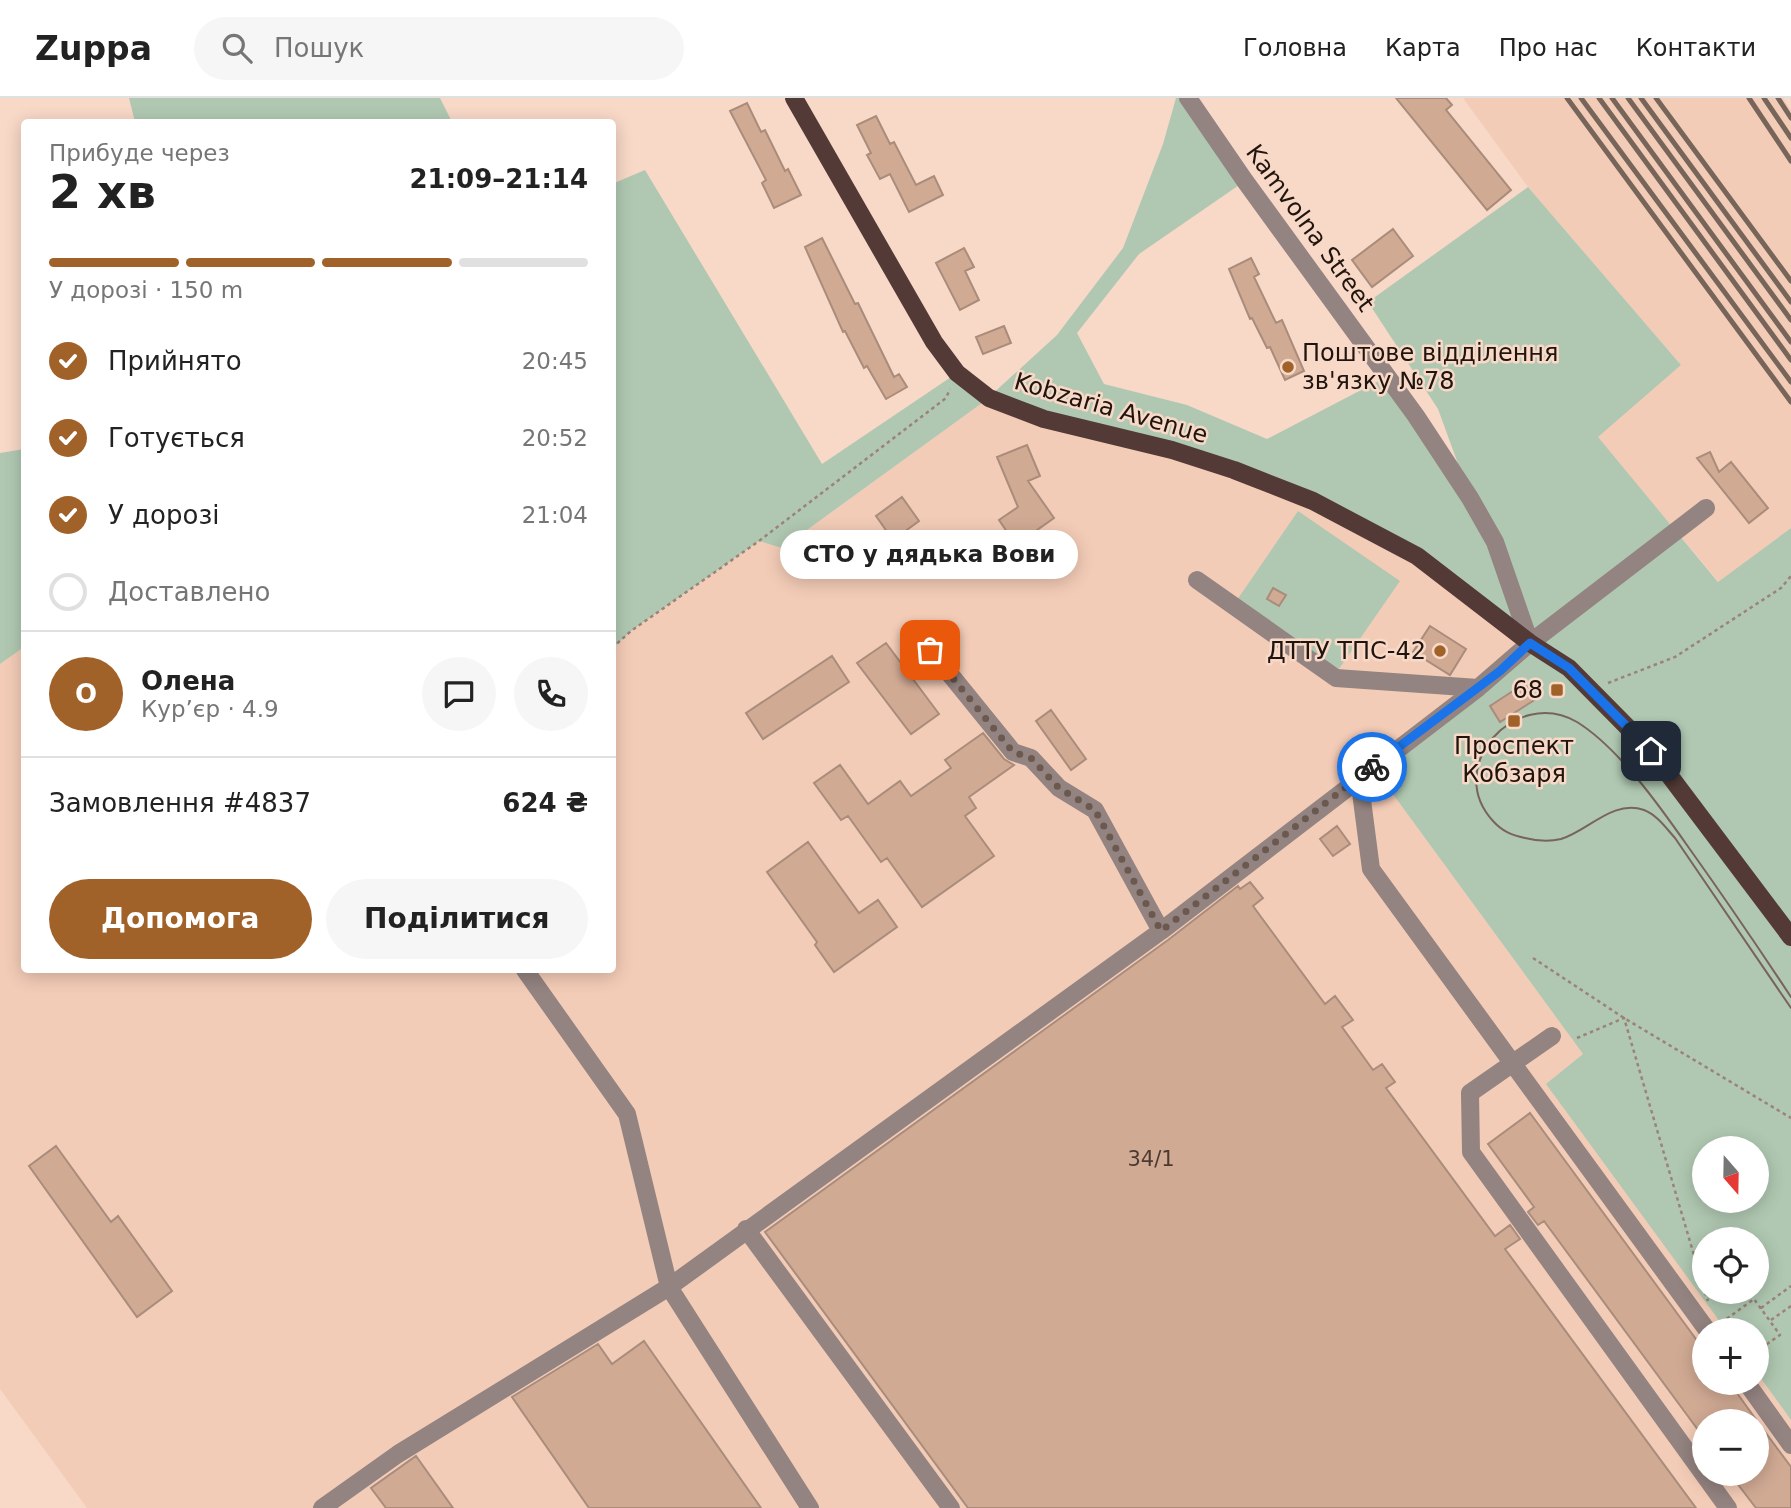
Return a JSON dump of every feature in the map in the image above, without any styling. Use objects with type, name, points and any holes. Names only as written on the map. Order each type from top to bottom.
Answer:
[{"type":"main road","name":"Kobzaria Avenue","points":[[794,98],[934,342],[957,373],[989,398],[1017,410],[1172,450],[1234,470],[1314,501],[1417,556],[1530,643],[1569,668],[1651,751],[1791,937]]},
{"type":"street","name":"Kamvolna Street","points":[[1188,98],[1416,416],[1470,498],[1495,542],[1530,643]]},
{"type":"street","points":[[322,1508],[398,1454],[669,1287],[1161,931],[1478,688],[1530,643],[1706,508]]},
{"type":"street","points":[[1197,580],[1336,678],[1478,688]]},
{"type":"street","points":[[915,631],[1013,752],[1031,758],[1059,788],[1095,810],[1161,931]]},
{"type":"street","points":[[1359,777],[1371,869],[1513,1063],[1707,1318]]},
{"type":"street","points":[[527,973],[627,1114],[669,1287],[810,1508]]},
{"type":"street","points":[[1552,1037],[1470,1093],[1471,1152],[1728,1508]]},
{"type":"street","points":[[746,1229],[951,1508]]},
{"type":"street","points":[[1755,1395],[1791,1445]]},
{"type":"path","points":[[616,644],[759,541],[946,398],[957,373]]},
{"type":"path","points":[[1590,689],[1675,657],[1781,588],[1791,576]]},
{"type":"path","points":[[1533,958],[1624,1018],[1791,1118]]},
{"type":"path","points":[[1577,1038],[1624,1018]]},
{"type":"path","points":[[1624,1018],[1692,1248]]},
{"type":"path","points":[[1760,1308],[1791,1286]]},
{"type":"path","points":[[1727,1318],[1754,1299],[1780,1335],[1769,1343]]},
{"type":"path","points":[[1770,1321],[1791,1306]]},
{"type":"shaded area","points":[[1463,98],[1783,98],[1791,110],[1791,528],[1719,582],[1597,437],[1681,365],[1528,187]]},
{"type":"shaded area","points":[[989,398],[1234,470],[1417,556],[1530,643],[1373,767],[1583,1054],[1692,1270],[1692,1304],[1709,1304],[1718,1318],[1692,1318],[1692,1395],[1769,1395],[1769,1390],[1791,1420],[1791,1508],[87,1508],[0,1389],[0,664],[21,649],[21,973],[616,973],[616,645],[631,631],[759,541],[782,548]]},
{"type":"green space","points":[[129,98],[440,98],[450,119],[134,119]]},
{"type":"green space","points":[[1176,98],[1188,98],[1245,181],[1139,254],[1077,333],[1104,384],[1187,405],[1267,439],[1388,376],[1469,494],[1438,409],[1368,302],[1528,187],[1681,365],[1598,437],[1718,582],[1791,528],[1791,1420],[1769,1390],[1769,1318],[1717,1318],[1707,1304],[1769,1304],[1769,1227],[1692,1227],[1692,1284],[1546,1084],[1583,1054],[1373,767],[1529,644],[1417,556],[1313,501],[989,398],[782,548],[759,541],[631,631],[616,645],[616,182],[645,170],[822,464],[957,373],[989,397],[1057,335],[1123,248],[1163,144]]},
{"type":"green space","points":[[21,450],[21,649],[0,664],[0,453]]},
{"type":"green space","points":[[1298,511],[1400,581],[1339,669],[1237,600]]},
{"type":"building","points":[[1396,98],[1446,98],[1452,105],[1446,110],[1511,190],[1487,210]]},
{"type":"building","points":[[747,103],[761,132],[765,130],[785,171],[788,169],[801,195],[774,208],[762,183],[766,180],[730,111]]},
{"type":"building","points":[[876,116],[890,144],[894,142],[916,185],[934,176],[943,195],[909,212],[890,174],[880,179],[867,155],[871,153],[857,125]]},
{"type":"building","points":[[1393,229],[1413,256],[1372,287],[1352,260]]},
{"type":"building","points":[[822,238],[894,377],[899,374],[907,387],[886,399],[867,366],[864,368],[845,331],[843,332],[805,247]]},
{"type":"building","points":[[964,248],[974,267],[965,271],[979,300],[960,310],[936,263]]},
{"type":"building","points":[[1251,258],[1259,274],[1254,277],[1276,323],[1282,320],[1304,371],[1285,380],[1270,347],[1267,348],[1252,318],[1250,319],[1229,269]]},
{"type":"building","points":[[1004,326],[1011,343],[983,354],[976,337]]},
{"type":"building","points":[[1027,445],[1040,476],[1028,481],[1054,518],[1016,545],[999,520],[1018,507],[997,457]]},
{"type":"building","points":[[1710,452],[1719,472],[1731,462],[1768,508],[1749,523],[1697,458]]},
{"type":"building","points":[[902,497],[919,521],[893,540],[876,516]]},
{"type":"building","points":[[1273,588],[1286,595],[1279,606],[1267,599]]},
{"type":"building","name":"ДТТУ ТПС-42","points":[[1430,626],[1466,649],[1450,675],[1413,652]]},
{"type":"building","points":[[886,643],[939,714],[911,734],[857,663]]},
{"type":"building","points":[[832,656],[849,682],[763,739],[746,713]]},
{"type":"building","points":[[1525,683],[1536,699],[1500,722],[1490,706]]},
{"type":"building","points":[[1051,710],[1086,759],[1071,770],[1036,721]]},
{"type":"building","points":[[983,733],[1004,759],[1014,765],[969,797],[976,808],[965,816],[994,856],[922,907],[887,858],[881,862],[848,816],[841,820],[814,783],[840,765],[868,804],[900,781],[911,796],[951,768],[945,760]]},
{"type":"building","points":[[1337,826],[1350,844],[1333,856],[1320,839]]},
{"type":"building","points":[[808,842],[859,913],[878,900],[897,927],[834,972],[815,945],[817,942],[767,872]]},
{"type":"building","points":[[1250,882],[1263,898],[1253,906],[1325,1004],[1335,996],[1353,1020],[1342,1027],[1373,1070],[1382,1064],[1395,1082],[1386,1088],[1495,1236],[1510,1225],[1520,1239],[1505,1249],[1696,1508],[968,1508],[765,1232],[1168,940],[1238,886],[1240,889]]},
{"type":"building","points":[[1530,1113],[1692,1334],[1692,1395],[1738,1395],[1748,1409],[1692,1409],[1692,1422],[1544,1221],[1538,1225],[1528,1212],[1534,1207],[1488,1144]]},
{"type":"building","points":[[56,1146],[111,1222],[118,1216],[172,1291],[137,1317],[29,1166]]},
{"type":"building","points":[[644,1341],[761,1508],[589,1508],[512,1397],[598,1344],[612,1364]]},
{"type":"building","points":[[1769,1437],[1791,1467],[1791,1508],[1756,1508],[1739,1486],[1769,1486]]},
{"type":"building","points":[[416,1456],[453,1508],[386,1508],[371,1488]]},
{"type":"tram line","points":[[1791,997],[1652,797],[1624,763],[1593,733],[1577,722],[1554,714],[1531,715],[1510,723],[1493,738],[1481,756],[1476,778],[1480,800],[1496,824],[1520,837],[1552,841],[1571,835],[1611,812],[1633,808],[1649,812],[1675,838],[1791,1008]]},
{"type":"railway","points":[[1567,98],[1791,402]]},
{"type":"railway","points":[[1581,98],[1791,382]]},
{"type":"railway","points":[[1599,98],[1791,360]]},
{"type":"railway","points":[[1612,98],[1791,342]]},
{"type":"railway","points":[[1628,98],[1791,320]]},
{"type":"railway","points":[[1641,98],[1791,302]]},
{"type":"railway","points":[[1656,98],[1791,281]]},
{"type":"railway","points":[[1749,98],[1791,161]]},
{"type":"railway","points":[[1764,98],[1791,138]]},
{"type":"railway","points":[[1778,98],[1791,118]]},
{"type":"way so far","points":[[930,650],[1013,752],[1031,758],[1059,788],[1095,810],[1161,931],[1372,767]]},
{"type":"place","name":"Поштове відділення зв'язку №78","points":[[1288,367]]},
{"type":"place","name":"СТО у дядька Вови","points":[[930,650]]},
{"type":"place","name":"ДТТУ ТПС-42","points":[[1440,651]]},
{"type":"place","name":"68","points":[[1557,690]]},
{"type":"place","name":"Проспект Кобзаря","points":[[1514,721]]},
{"type":"route","points":[[1372,767],[1500,671],[1530,643],[1569,668],[1651,751]]}]
